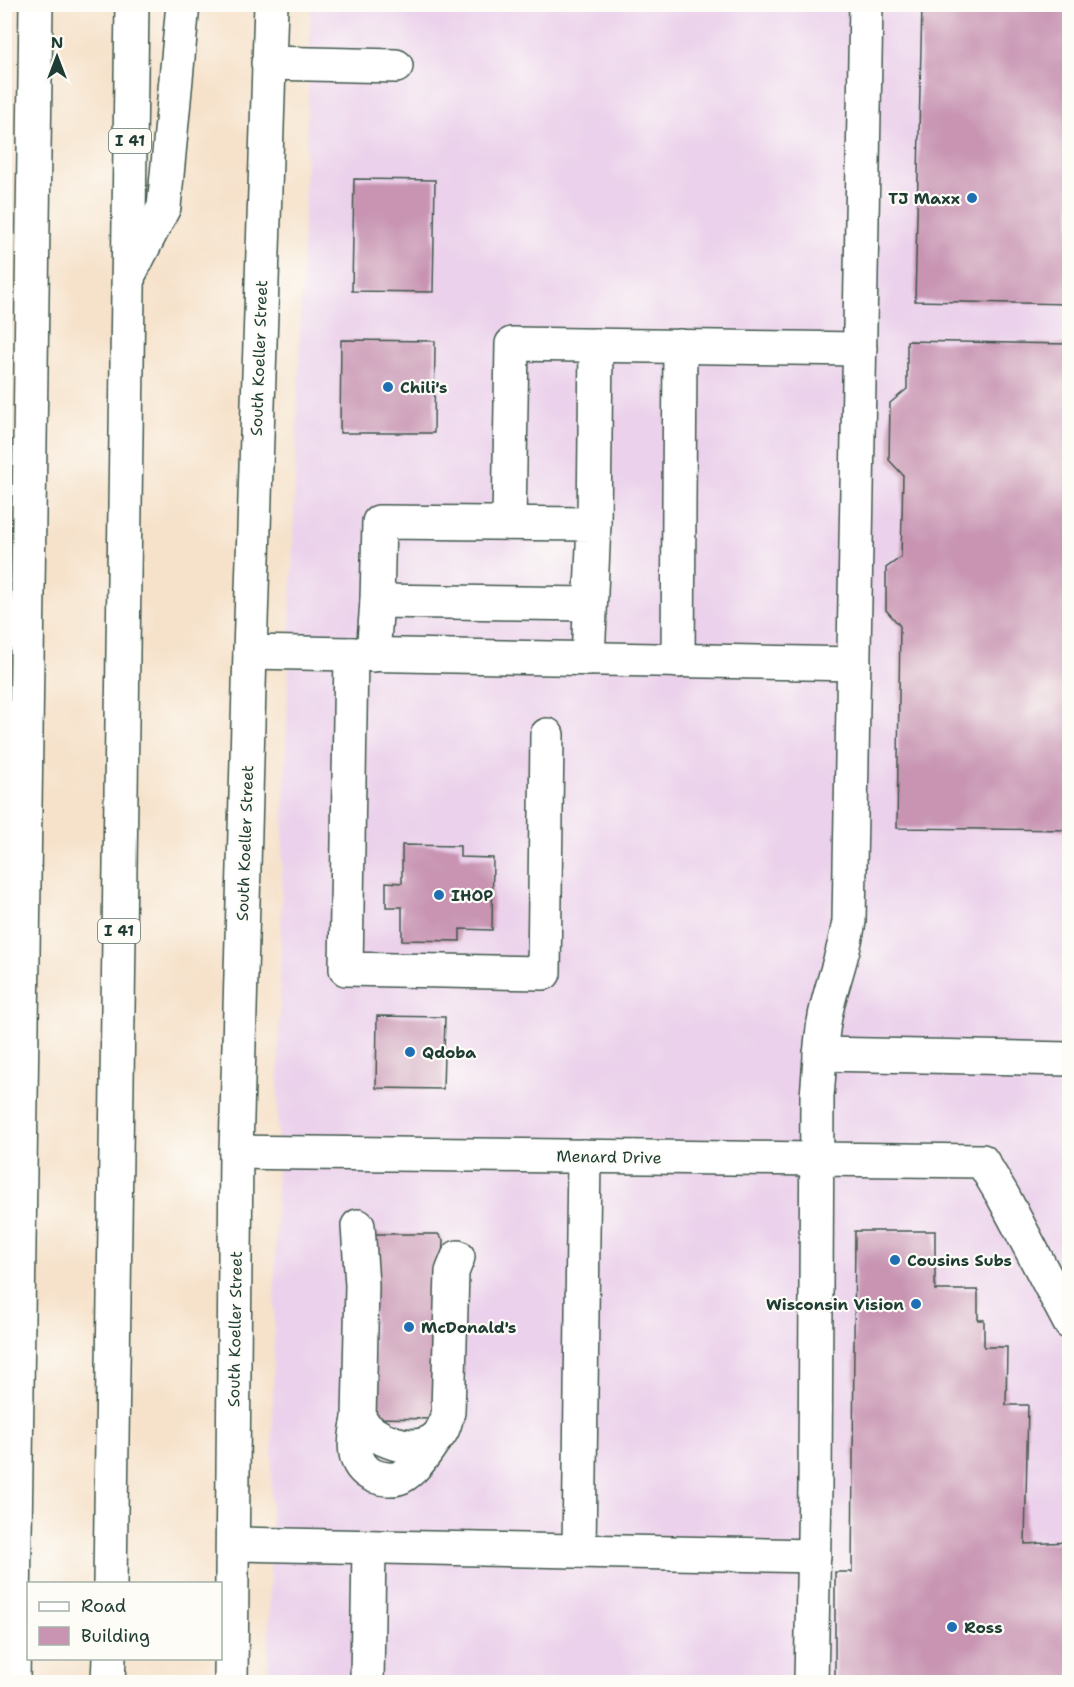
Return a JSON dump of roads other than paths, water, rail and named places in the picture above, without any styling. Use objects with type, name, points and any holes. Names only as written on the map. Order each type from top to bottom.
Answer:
[{"type":"main road","points":[[13,1669],[36,4]]},
{"type":"main road","name":"I 41","points":[[110,1582],[132,4]]},
{"type":"main road","points":[[128,278],[164,207],[183,4]]},
{"type":"main road","name":"South Koeller Street","points":[[231,1683],[236,1152],[271,4]]},
{"type":"main road","points":[[811,1683],[816,1159],[820,1054],[828,1004],[849,921],[866,4]]},
{"type":"main road","points":[[268,63],[396,66]]},
{"type":"main road","points":[[509,523],[512,344],[860,350]]},
{"type":"main road","points":[[588,659],[594,524],[596,345]]},
{"type":"main road","points":[[678,661],[680,346]]},
{"type":"main road","points":[[547,735],[544,973],[346,969],[362,654],[377,601],[379,522],[594,524]]},
{"type":"main road","points":[[377,601],[590,604]]},
{"type":"main road","points":[[250,652],[854,664]]},
{"type":"main road","points":[[4,744],[25,848]]},
{"type":"main road","points":[[820,1054],[1070,1059]]},
{"type":"main road","name":"Menard Drive","points":[[236,1152],[982,1161],[1070,1323]]},
{"type":"main road","points":[[579,1551],[584,1156]]},
{"type":"main road","points":[[358,1227],[362,1285],[359,1419],[365,1428],[381,1440],[405,1445],[422,1444],[435,1439],[444,1428],[448,1412],[452,1272],[458,1257]]},
{"type":"main road","points":[[233,1544],[814,1556]]},
{"type":"main road","points":[[367,1683],[369,1547]]},
{"type":"main road","points":[[108,1683],[109,1660]]},
{"type":"place","name":"TJ Maxx","points":[[972,198]]},
{"type":"place","name":"Chili's","points":[[388,387]]},
{"type":"place","name":"IHOP","points":[[439,895]]},
{"type":"place","name":"Qdoba","points":[[410,1052]]},
{"type":"place","name":"Cousins Subs","points":[[895,1260]]},
{"type":"place","name":"Wisconsin Vision","points":[[916,1304]]},
{"type":"place","name":"McDonald's","points":[[409,1327]]},
{"type":"place","name":"Ross","points":[[952,1627]]}]
